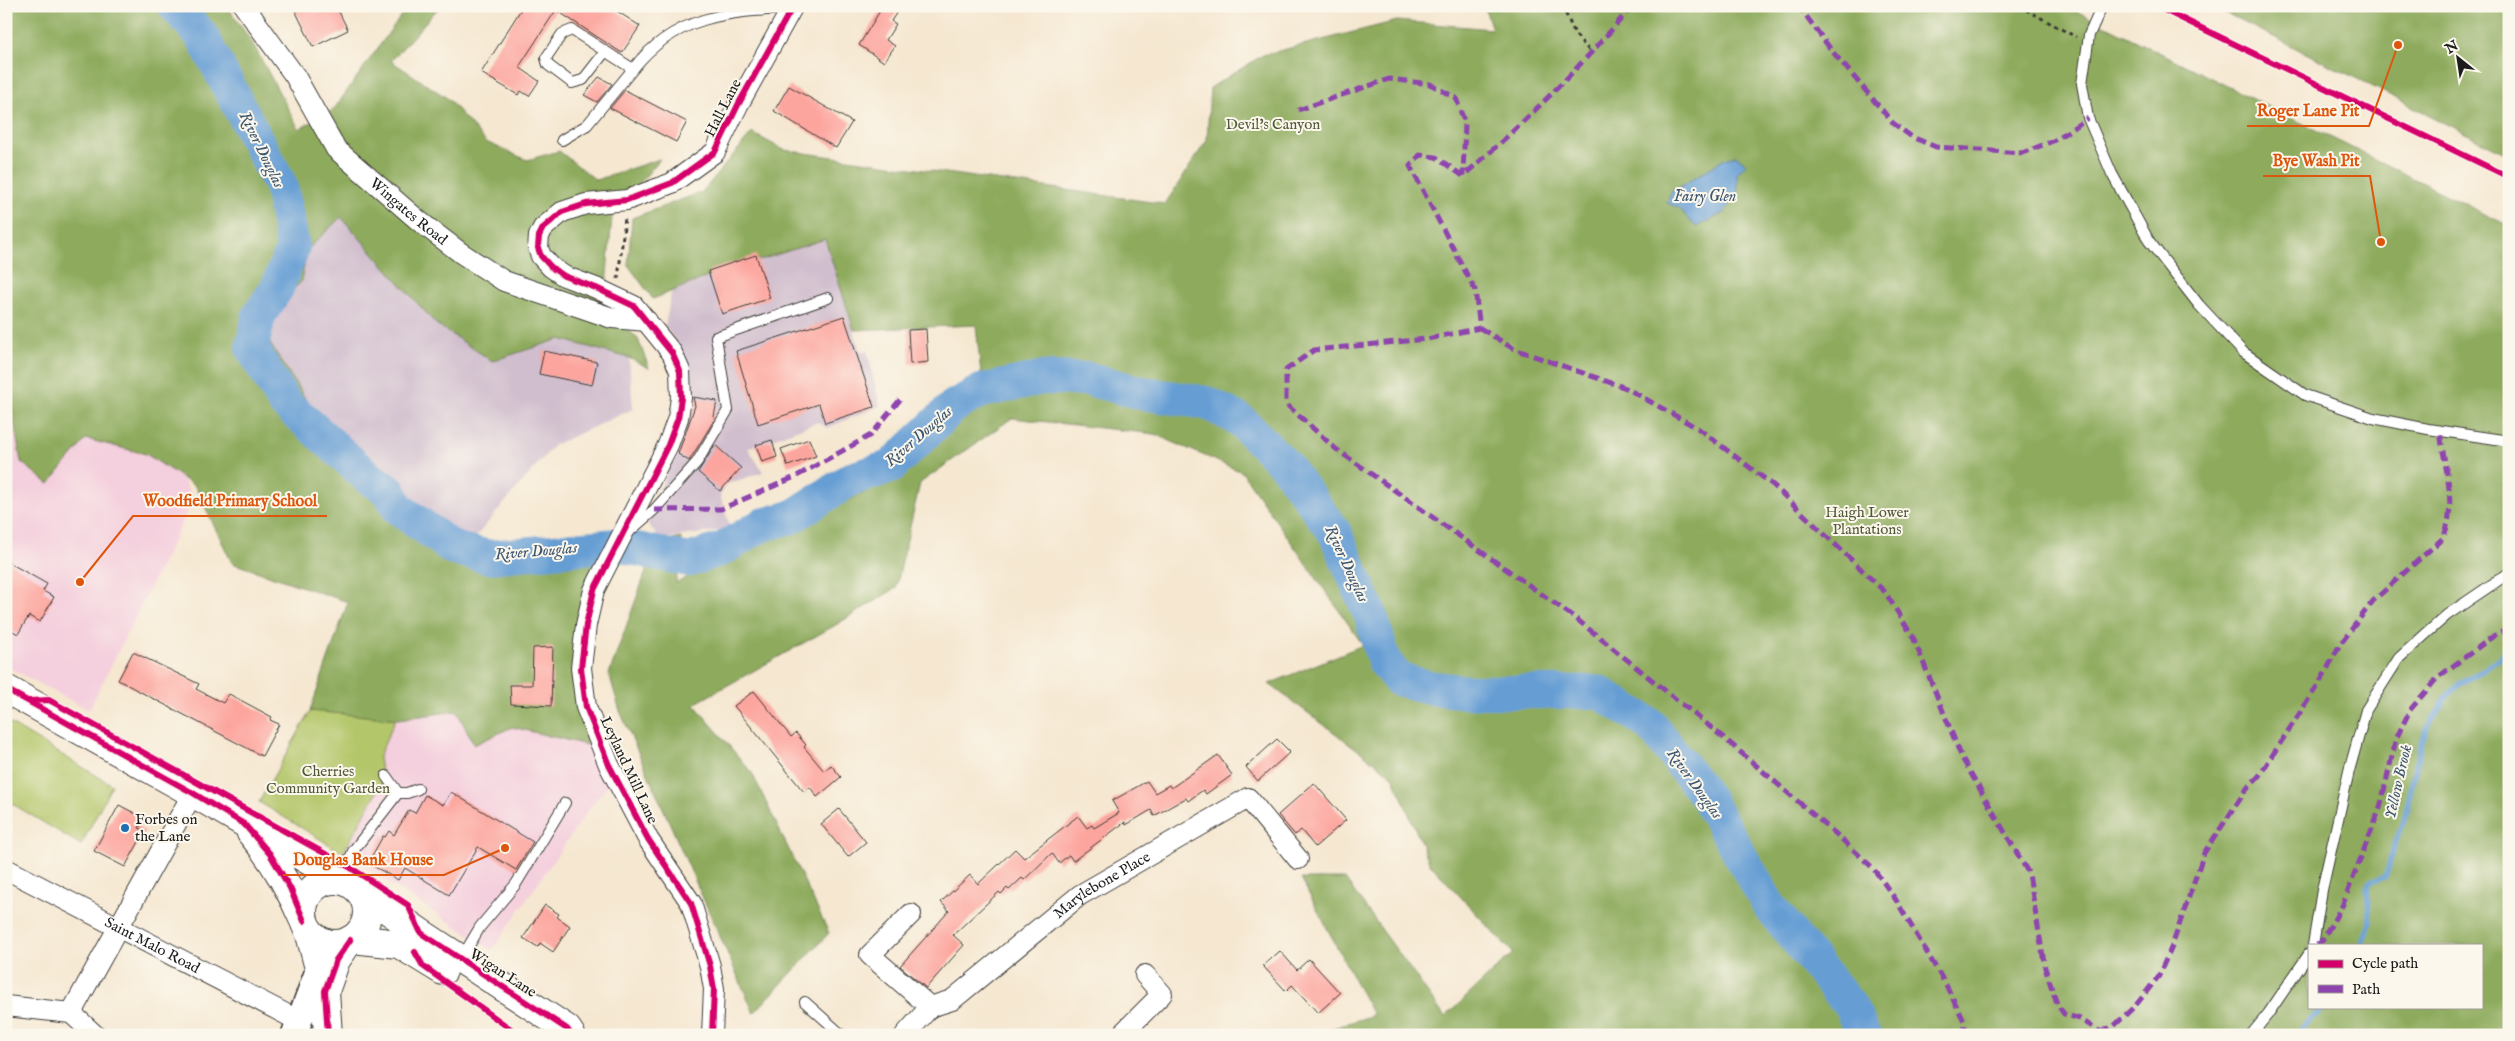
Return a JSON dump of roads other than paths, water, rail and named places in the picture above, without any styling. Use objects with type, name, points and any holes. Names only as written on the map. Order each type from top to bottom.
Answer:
[{"type":"main road","name":"Wigan Lane","points":[[6,689],[193,793],[351,885],[460,960],[567,1029],[571,1035]]},
{"type":"main road","name":"Wigan Lane","points":[[244,824],[270,854],[290,888],[307,926],[322,979]]},
{"type":"main road","points":[[328,1035],[322,979],[351,940],[360,932],[367,917],[366,901],[351,885],[325,881],[311,890],[303,910],[307,926],[324,942],[341,943],[351,940]]},
{"type":"main road","name":"Wigan Lane","points":[[351,940],[389,942],[408,948],[542,1035]]},
{"type":"street","name":"Wingates Road","points":[[244,6],[296,76],[336,149],[419,221],[461,253],[504,281],[612,318],[647,321]]},
{"type":"street","name":"Hall Lane","points":[[647,321],[634,306],[564,276],[550,267],[541,256],[538,248],[542,228],[562,212],[586,204],[627,200],[672,183],[715,152],[738,105],[792,8]]},
{"type":"street","name":"Leyland Mill Lane","points":[[647,321],[672,353],[680,371],[681,398],[678,418],[668,445],[594,590],[586,625],[581,668],[586,707],[609,765],[648,839],[690,903],[710,966],[714,989],[712,1035]]},
{"type":"street","points":[[71,1013],[193,793]]},
{"type":"street","name":"Marylebone Place","points":[[904,1035],[930,1007],[952,1000],[1080,895],[1248,798],[1298,860]]},
{"type":"street","name":"Saint Malo Road","points":[[6,869],[118,928],[297,1028]]},
{"type":"street","points":[[911,914],[870,955],[930,1007]]},
{"type":"street","points":[[1121,1035],[1162,994],[1144,975]]},
{"type":"street","points":[[297,1028],[322,979]]},
{"type":"street","points":[[6,1006],[71,1013],[95,1035]]},
{"type":"lane","points":[[2102,6],[2090,35],[2082,84],[2088,118],[2112,174],[2149,241],[2199,305],[2243,352],[2305,395],[2373,418],[2428,429],[2509,441]]},
{"type":"lane","points":[[562,140],[587,125],[643,56],[675,30],[689,24],[752,10],[792,8]]},
{"type":"lane","points":[[604,52],[583,80],[572,83],[548,66],[546,58],[562,34],[572,30],[633,69]]},
{"type":"lane","points":[[616,548],[654,510],[697,462],[728,410],[716,337],[828,298]]},
{"type":"lane","points":[[2313,944],[2326,872],[2349,771],[2366,710],[2398,658],[2446,615],[2509,573]]},
{"type":"lane","points":[[386,776],[398,793]]},
{"type":"lane","points":[[398,793],[407,793],[418,789]]},
{"type":"lane","points":[[351,885],[353,851],[398,793]]},
{"type":"lane","points":[[460,960],[480,927],[516,884],[565,803]]},
{"type":"lane","points":[[2251,1035],[2268,1014],[2308,955]]},
{"type":"lane","points":[[805,1002],[842,1035]]},
{"type":"water","name":"Fairy Glen","points":[[1736,155],[1746,164],[1737,174],[1738,195],[1722,214],[1696,227],[1679,208],[1667,203],[1671,192],[1723,160]]},
{"type":"waterway","name":"River Douglas","points":[[175,6],[202,36],[281,186],[293,247],[277,288],[259,315],[252,348],[284,402],[368,477],[390,492],[398,508],[453,548],[489,557],[617,545],[689,560],[722,549],[762,525],[792,517],[851,479],[890,467],[954,406],[981,391],[1042,378],[1088,379],[1142,393],[1207,403],[1240,420],[1286,466],[1335,533],[1371,616],[1384,661],[1398,679],[1433,688],[1469,692],[1599,692],[1651,725],[1706,796],[1770,907],[1850,1006],[1864,1035]]},
{"type":"waterway","name":"Yellow Brook","points":[[2361,944],[2370,923],[2367,889],[2370,882],[2385,877],[2387,872],[2395,843],[2403,825],[2421,744],[2428,726],[2446,697],[2458,686],[2498,659],[2509,646]]},
{"type":"waterway","name":"Yellow Brook","points":[[2295,1035],[2323,1008]]},
{"type":"place","name":"Roger Lane Pit","points":[[2398,45]]},
{"type":"place","name":"Bye Wash Pit","points":[[2381,242]]},
{"type":"place","name":"Woodfield Primary School","points":[[80,582]]},
{"type":"place","name":"Forbes on the Lane","points":[[125,828]]},
{"type":"place","name":"Douglas Bank House","points":[[505,848]]},
{"type":"park label","name":"Devil's Canyon","points":[[1273,124]]},
{"type":"park label","name":"Haigh Lower Plantations","points":[[1867,520]]},
{"type":"park label","name":"Cherries Community Garden","points":[[328,780]]}]
